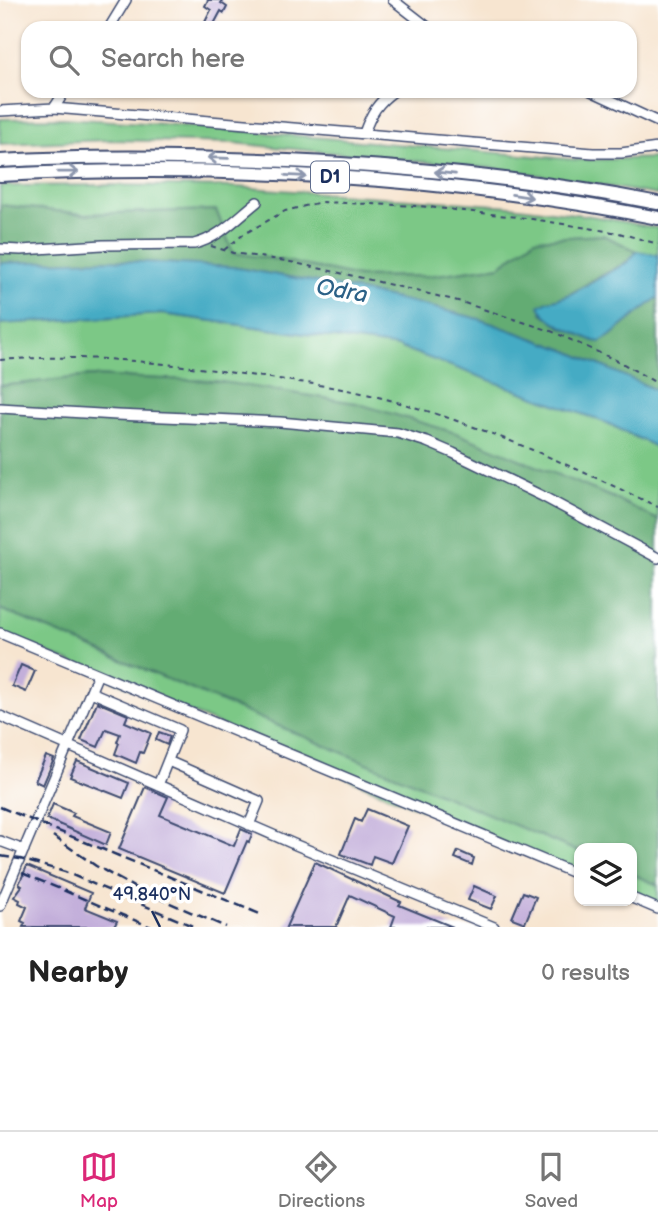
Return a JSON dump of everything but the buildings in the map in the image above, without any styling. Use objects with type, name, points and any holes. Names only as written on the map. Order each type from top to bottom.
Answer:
[{"type":"highway","name":"D1","points":[[0,160],[220,158],[345,164],[514,180],[658,203]]},
{"type":"highway","name":"D1","points":[[0,175],[192,172],[341,178],[511,195],[658,218]]},
{"type":"street","points":[[113,21],[126,0]]},
{"type":"street","points":[[393,0],[420,21]]},
{"type":"street","points":[[54,108],[60,98]]},
{"type":"street","points":[[364,133],[372,112],[385,98]]},
{"type":"street","points":[[606,98],[658,122]]},
{"type":"street","points":[[0,111],[54,108],[593,153],[621,153],[658,148]]},
{"type":"street","points":[[0,249],[200,243],[224,229],[257,202]]},
{"type":"street","points":[[0,408],[280,422],[398,433],[453,453],[542,496],[658,558]]},
{"type":"street","points":[[1,637],[98,674],[574,873]]},
{"type":"street","points":[[0,906],[98,674]]},
{"type":"street","points":[[91,692],[180,730],[158,785]]},
{"type":"street","points":[[0,716],[249,825],[494,927]]},
{"type":"street","points":[[168,761],[259,801],[249,825]]},
{"type":"street","points":[[0,841],[24,850]]},
{"type":"street","points":[[637,900],[658,909]]},
{"type":"path","points":[[224,250],[244,234],[285,211],[321,202],[419,206],[526,218],[619,233],[658,244]]},
{"type":"path","points":[[200,243],[358,276],[458,301],[551,331],[620,362],[658,384]]},
{"type":"path","points":[[0,360],[35,357],[97,358],[175,364],[385,399],[535,451],[658,507]]},
{"type":"green space","points":[[62,118],[164,124],[580,160],[658,158],[658,195],[508,170],[233,143],[110,140],[0,144],[0,119]]},
{"type":"green space","points":[[0,186],[236,187],[510,206],[592,216],[658,228],[658,255],[637,251],[603,235],[535,239],[500,266],[429,276],[358,277],[233,253],[216,210],[83,214],[0,205]]},
{"type":"green space","points":[[0,205],[83,214],[216,210],[233,253],[286,261],[358,277],[429,276],[500,266],[535,239],[603,235],[637,251],[620,266],[568,294],[548,301],[542,313],[561,327],[600,342],[658,297],[658,391],[568,351],[479,319],[317,282],[232,267],[108,260],[0,263]]},
{"type":"green space","points":[[162,314],[399,347],[607,423],[658,448],[658,520],[614,498],[356,403],[207,381],[91,376],[0,386],[0,324]]},
{"type":"green space","points":[[91,376],[216,381],[356,403],[456,433],[614,498],[658,520],[658,885],[637,876],[637,843],[574,843],[574,850],[0,609],[0,386]]},
{"type":"green space","points":[[0,609],[574,850],[574,873],[0,633]]},
{"type":"green space","points":[[637,876],[658,885],[658,904],[637,899]]},
{"type":"water","points":[[637,251],[658,255],[658,297],[600,342],[555,322],[539,306],[571,294],[628,262]]},
{"type":"water","name":"Odra","points":[[108,260],[232,267],[317,282],[479,319],[568,351],[658,391],[658,448],[607,423],[399,347],[162,314],[0,324],[0,263]]},
{"type":"railway","points":[[0,807],[260,914]]},
{"type":"railway","points":[[53,836],[96,866],[137,889],[226,927]]},
{"type":"railway","points":[[0,856],[65,872],[195,927]]},
{"type":"railway","points":[[22,873],[151,927]]}]
